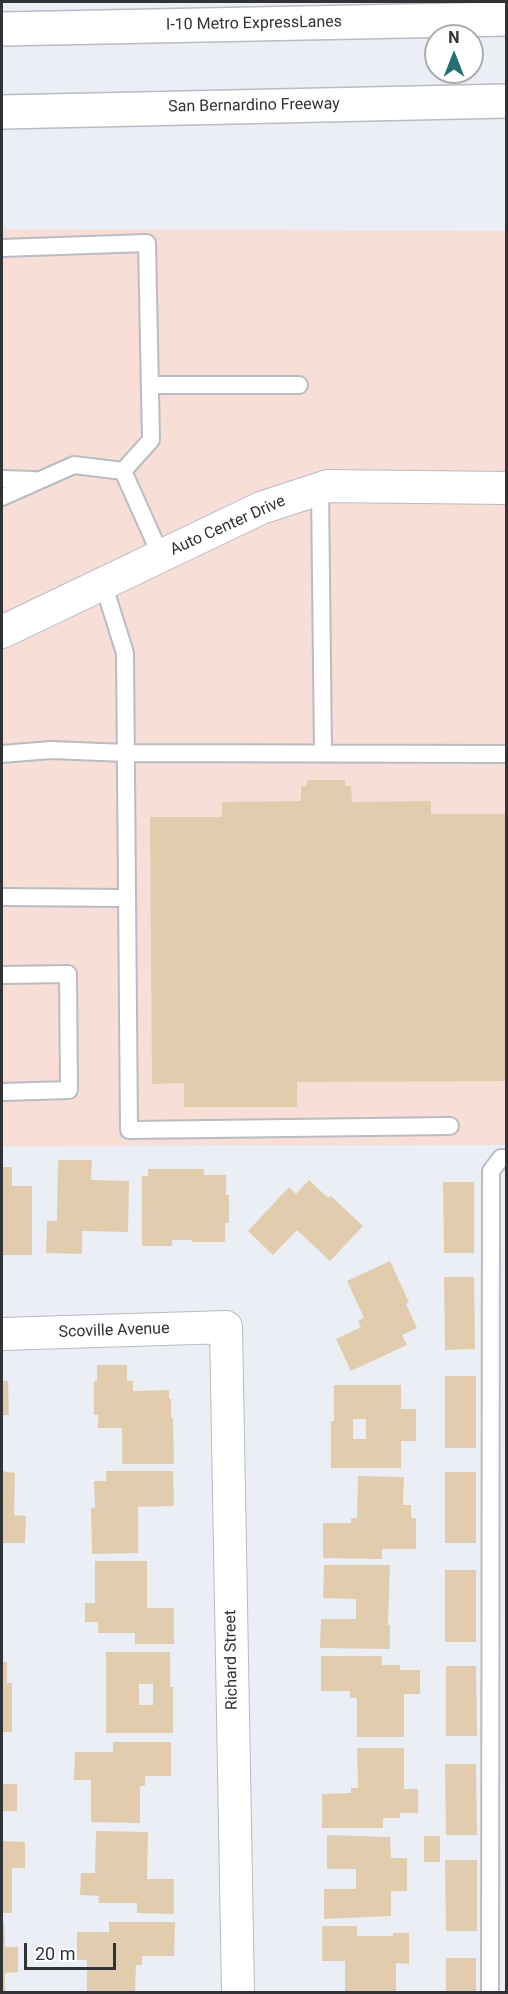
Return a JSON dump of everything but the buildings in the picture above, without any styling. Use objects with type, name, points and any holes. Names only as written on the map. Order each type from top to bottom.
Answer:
[{"type":"highway","name":"I-10 Metro ExpressLanes","points":[[2,29],[507,19]]},
{"type":"highway","name":"San Bernardino Freeway","points":[[2,112],[507,101]]},
{"type":"street","name":"Auto Center Drive","points":[[2,632],[261,508],[328,486],[507,488]]},
{"type":"street","name":"Scoville Avenue","points":[[2,1334],[226,1327]]},
{"type":"street","name":"Richard Street","points":[[226,1327],[238,1992]]},
{"type":"lane","points":[[2,248],[147,243],[151,440],[123,471]]},
{"type":"lane","points":[[150,385],[299,385]]},
{"type":"lane","points":[[2,497],[75,465],[123,471]]},
{"type":"lane","points":[[123,471],[160,556]]},
{"type":"lane","points":[[2,479],[38,481]]},
{"type":"lane","points":[[320,489],[323,753]]},
{"type":"lane","points":[[104,584],[125,652],[129,1130],[450,1126]]},
{"type":"lane","points":[[2,754],[51,750],[126,753],[507,754]]},
{"type":"lane","points":[[2,897],[127,898]]},
{"type":"lane","points":[[2,975],[68,974],[69,1090],[2,1092]]},
{"type":"lane","points":[[490,1992],[491,1171],[501,1158],[507,1158]]},
{"type":"shaded area","points":[[2,229],[506,231],[506,1145],[2,1146]]}]
